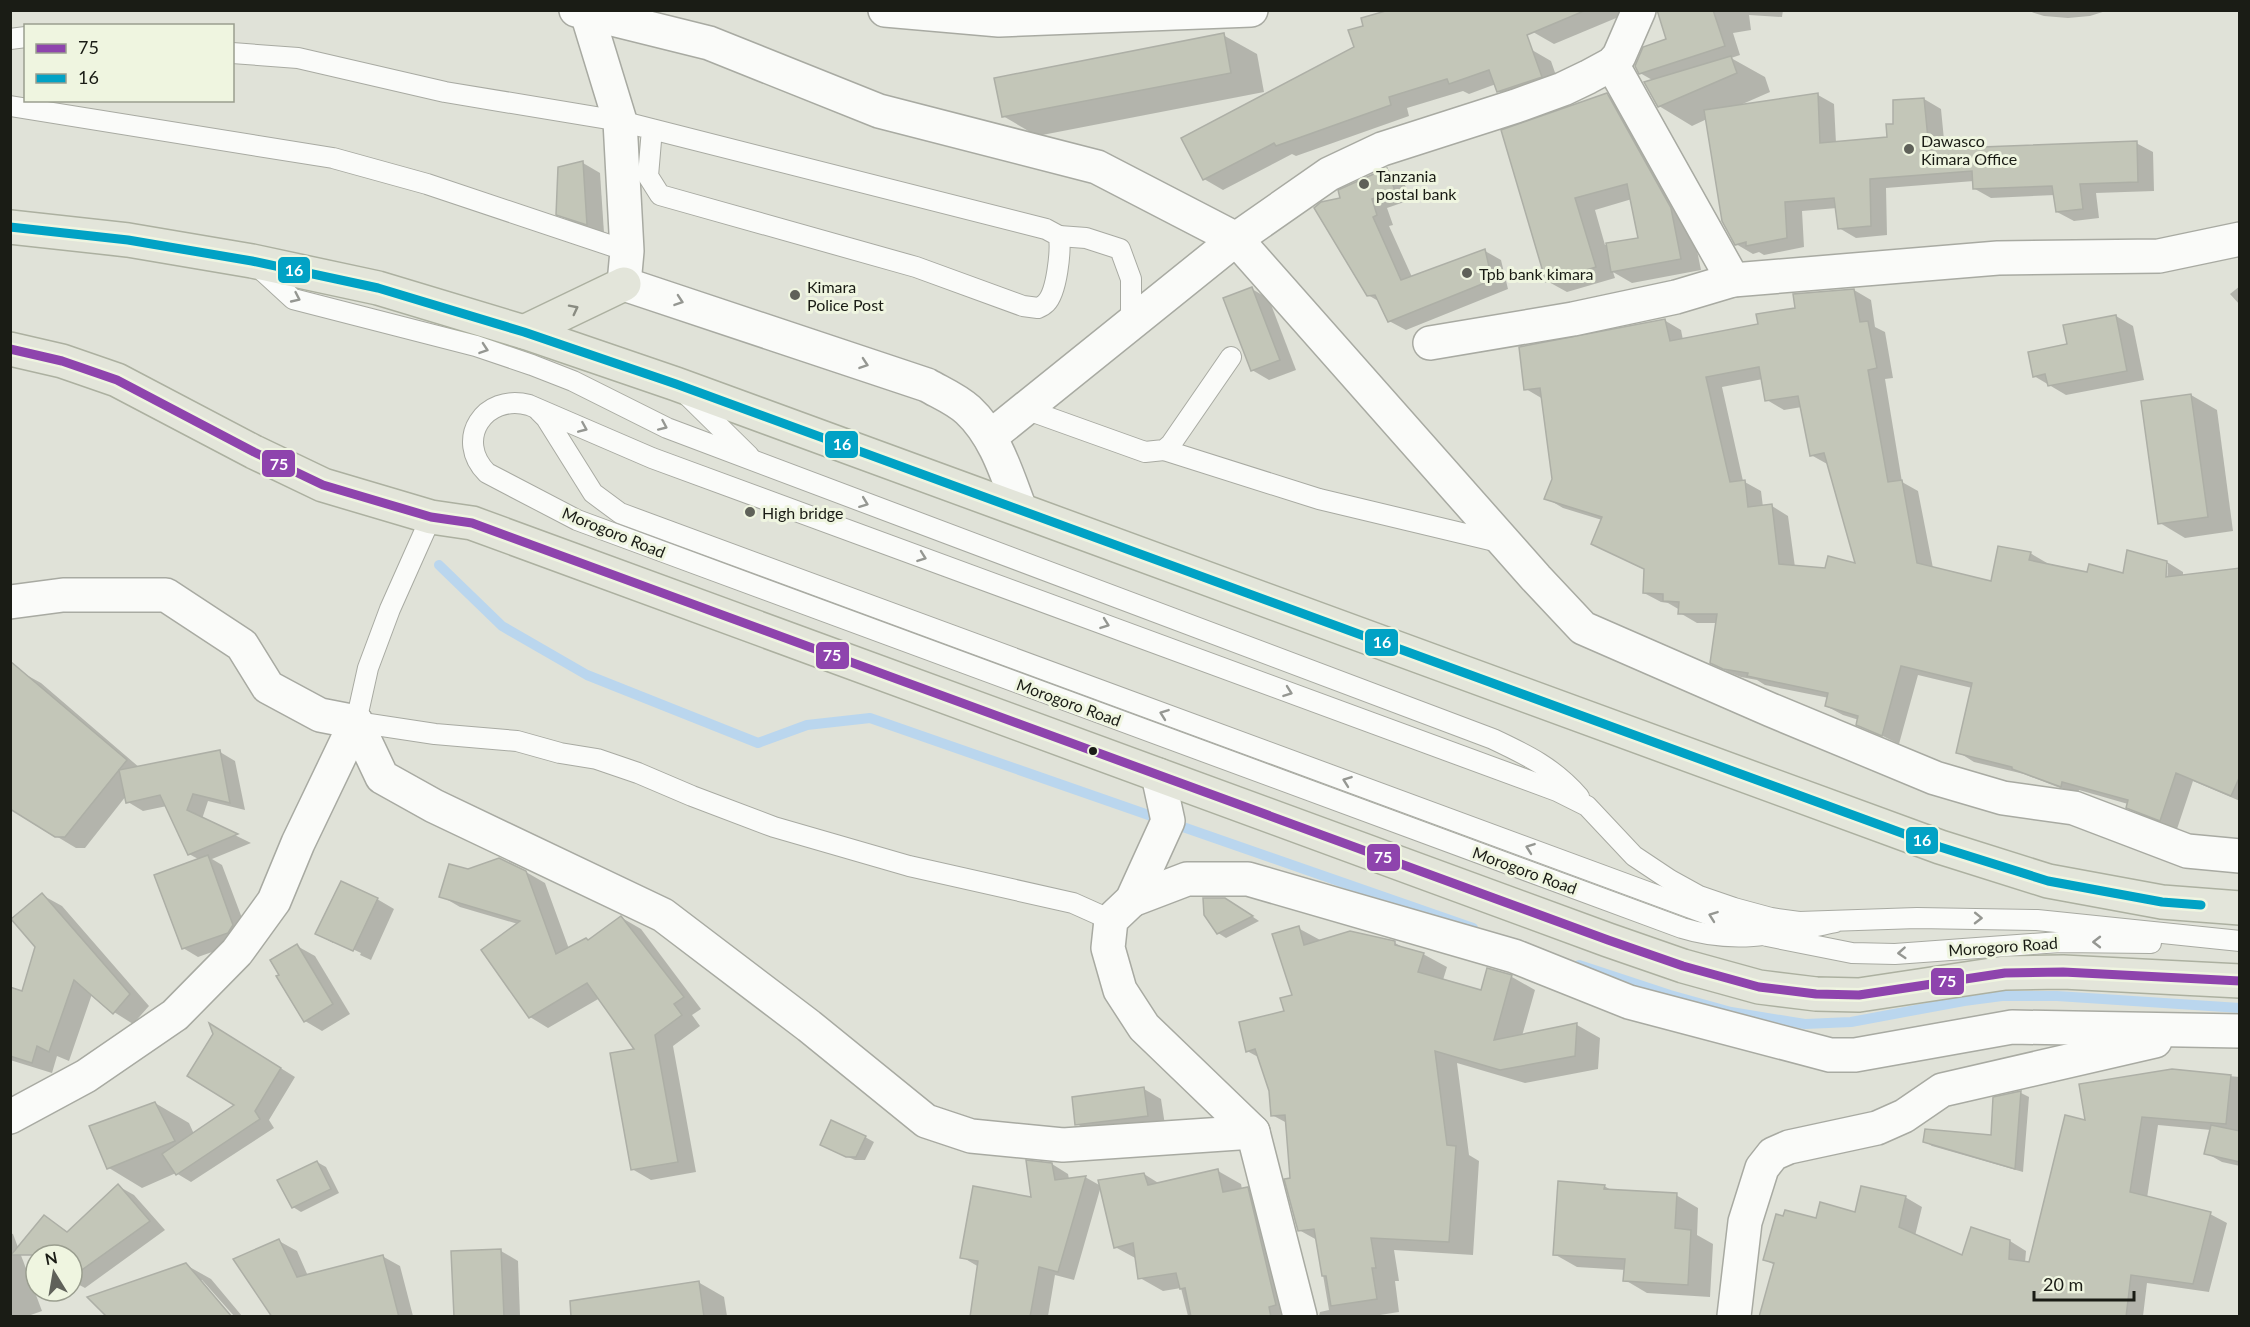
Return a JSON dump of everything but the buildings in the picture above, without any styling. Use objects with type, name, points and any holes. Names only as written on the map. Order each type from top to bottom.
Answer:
[{"type":"highway","name":"Morogoro Road","points":[[10,227],[128,240],[252,261],[378,288],[524,332],[676,384],[1940,847],[2048,881],[2162,902],[2240,908]]},
{"type":"highway","points":[[524,332],[624,284]]},
{"type":"highway","name":"Morogoro Road","points":[[10,349],[62,361],[117,380],[254,452],[323,485],[431,517],[472,523],[1683,966],[1759,987],[1816,994],[1859,995],[2005,973],[2063,972],[2240,981]]},
{"type":"street","points":[[885,10],[1001,15],[1251,10]]},
{"type":"street","points":[[990,437],[1236,239],[1329,174],[1372,154],[1563,88],[1612,64],[1619,56],[1640,10]]},
{"type":"street","points":[[583,11],[620,121],[627,251],[624,284],[658,293],[927,385],[954,399],[969,410],[990,437],[1020,510]]},
{"type":"street","points":[[583,11],[709,43],[879,111],[1097,167],[1236,239],[1583,628],[1935,778],[2003,798],[2074,808],[2187,851],[2240,856]]},
{"type":"street","points":[[1612,64],[1733,280]]},
{"type":"street","points":[[1430,343],[1573,319],[1676,297],[1733,280],[1998,258],[2159,256],[2240,239]]},
{"type":"street","points":[[10,602],[63,595],[166,595],[242,645],[268,687],[320,715],[356,722]]},
{"type":"street","points":[[10,1117],[87,1076],[175,1015],[237,952],[274,901],[298,843],[356,722]]},
{"type":"street","points":[[356,722],[382,777],[434,806],[663,915],[808,1026],[926,1121],[971,1136],[1063,1145],[1253,1132]]},
{"type":"street","points":[[1158,775],[1168,821],[1121,910],[1108,948],[1120,990],[1144,1027],[1253,1132],[1300,1317]]},
{"type":"street","points":[[1121,910],[1187,879],[1248,879],[1515,956],[1629,1002],[1830,1055],[1855,1055],[2012,1027],[2224,1030]]},
{"type":"street","points":[[1734,1317],[1745,1222],[1762,1168],[1773,1154],[1789,1147],[1877,1128],[1904,1116],[1942,1090],[2224,1030]]},
{"type":"lane","points":[[234,53],[298,58],[446,92],[620,121],[1046,229],[1059,236],[1086,238],[1120,249],[1131,279],[1131,322]]},
{"type":"lane","points":[[10,106],[333,158],[427,184],[627,251]]},
{"type":"lane","points":[[652,129],[648,176],[660,195],[916,267],[1023,306],[1038,308],[1048,302],[1058,271],[1061,248],[1059,236]]},
{"type":"lane","name":"Morogoro Road","points":[[252,261],[293,299],[476,346],[532,365],[573,381],[667,428],[1493,739],[1538,760],[1566,782],[1634,856],[1699,896],[1771,918],[1799,922],[1917,918],[2037,920],[2240,942]]},
{"type":"lane","points":[[1164,450],[1172,444],[1231,357]]},
{"type":"lane","name":"Morogoro Road","points":[[676,384],[756,462]]},
{"type":"lane","name":"Morogoro Road","points":[[1587,806],[1546,787],[652,458],[529,405],[506,403],[487,412],[478,423],[474,435],[476,457],[483,469],[493,478],[577,520],[1682,928],[1718,937],[1742,938],[1767,936],[1836,922]]},
{"type":"lane","name":"Morogoro Road","points":[[529,405],[546,418],[593,493],[620,513],[1767,936],[1852,953],[1895,954],[2060,942],[2240,942]]},
{"type":"lane","points":[[1025,409],[1145,452],[1164,450],[1319,500],[1506,544]]},
{"type":"lane","points":[[431,517],[390,609],[368,668],[356,722],[435,734],[517,741],[560,753],[597,759],[774,827],[909,866],[1056,901],[1121,910]]},
{"type":"waterway","points":[[439,565],[502,626],[587,675],[758,743],[807,725],[870,718],[1473,928]]},
{"type":"waterway","points":[[1579,965],[1731,1012],[1805,1024],[1851,1022],[2002,996],[2057,996],[2240,1008]]},
{"type":"transit line","name":"16","points":[[10,227],[128,240],[252,261],[378,288],[524,332],[676,384],[1940,847],[2048,881],[2162,902],[2201,905]]},
{"type":"transit line","name":"75","points":[[10,349],[62,361],[117,380],[254,452],[323,485],[431,517],[472,523],[1683,966],[1759,987],[1816,994],[1859,995],[2005,973],[2063,972],[2240,981]]},
{"type":"place","name":"Dawasco Kimara Office","points":[[1909,149]]},
{"type":"place","name":"Tanzania postal bank","points":[[1364,184]]},
{"type":"place","name":"Tpb bank kimara","points":[[1467,273]]},
{"type":"place","name":"Kimara Police Post","points":[[795,295]]},
{"type":"place","name":"High bridge","points":[[750,512]]}]
